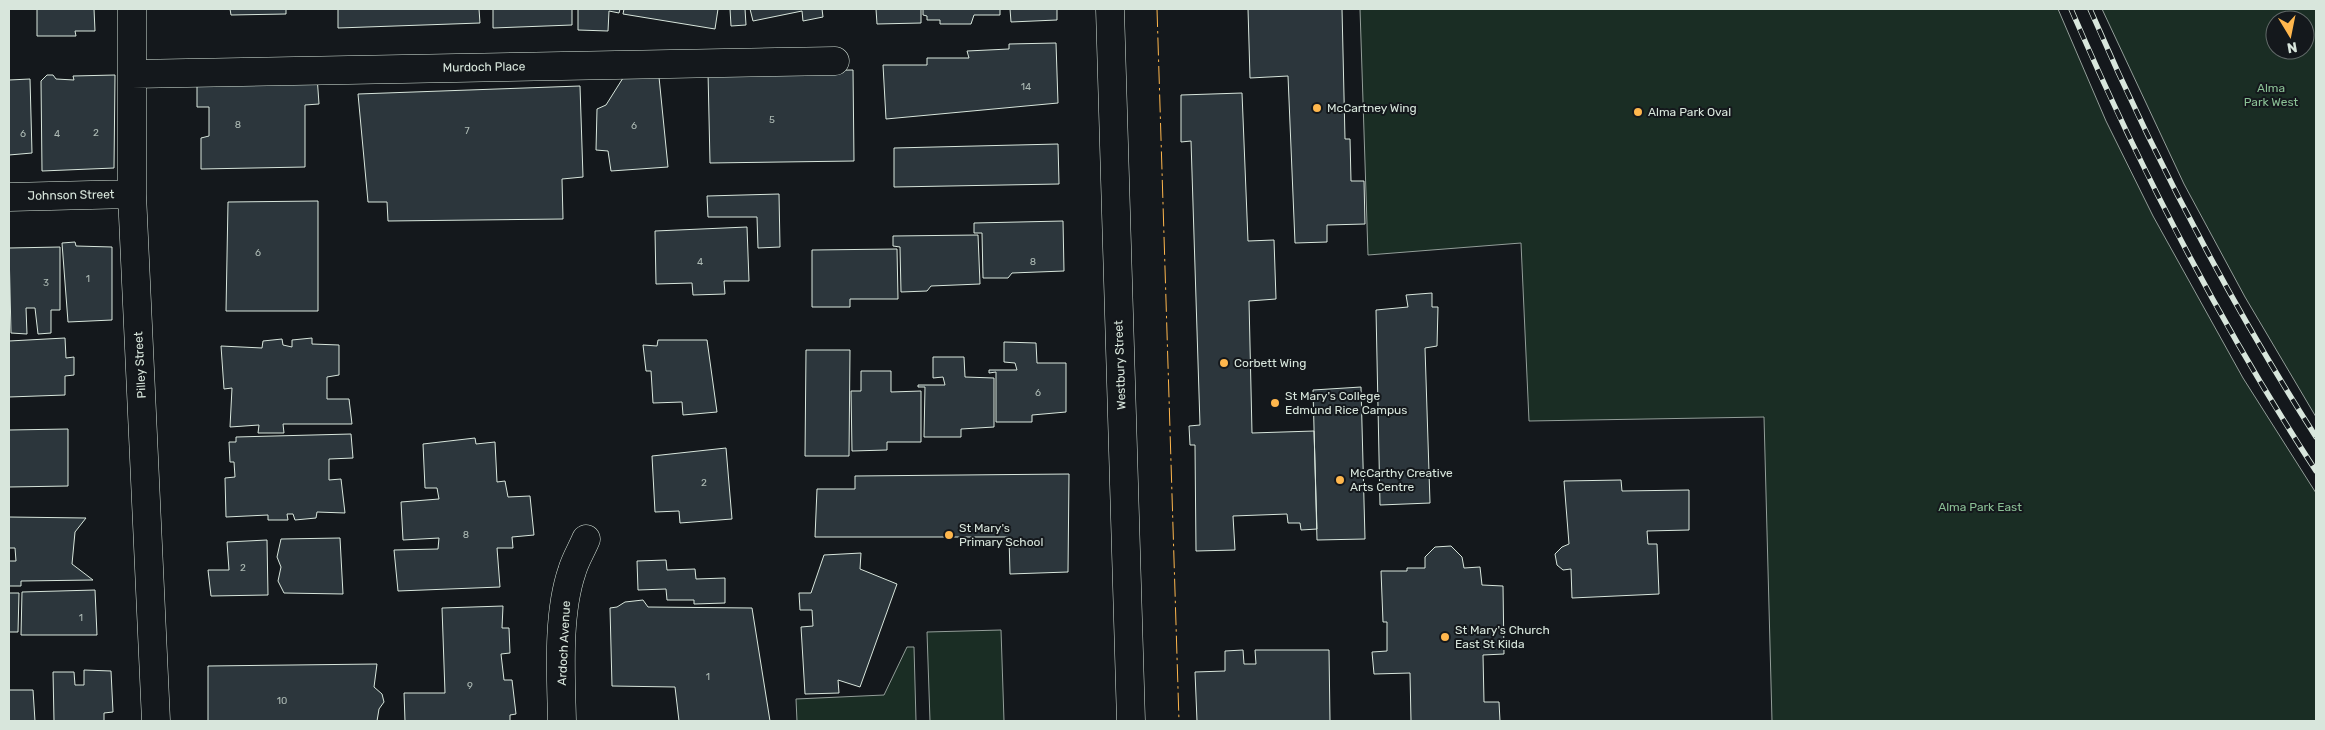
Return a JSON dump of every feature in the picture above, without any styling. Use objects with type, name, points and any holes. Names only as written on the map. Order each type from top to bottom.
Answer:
[{"type":"street","name":"Pilley Street","points":[[132,9],[132,194],[156,721]]},
{"type":"street","name":"Westbury Street","points":[[1110,9],[1130,721]]},
{"type":"street","name":"Murdoch Place","points":[[132,74],[835,61]]},
{"type":"street","name":"Johnson Street","points":[[9,197],[132,194]]},
{"type":"street","name":"Ardoch Avenue","points":[[562,721],[563,628],[567,592],[572,570],[586,539]]},
{"type":"green space","name":"Alma Park East","points":[[1360,9],[2058,9],[2106,121],[2153,216],[2243,378],[2316,493],[2316,721],[1772,721],[1764,417],[1529,421],[1521,243],[1368,255]]},
{"type":"green space","name":"Alma Park West","points":[[2102,9],[2316,9],[2316,417],[2245,297],[2184,184]]},
{"type":"green space","points":[[1001,630],[1004,721],[930,721],[927,632]]},
{"type":"green space","points":[[907,647],[914,647],[916,721],[797,721],[796,699],[884,695]]},
{"type":"building","points":[[37,9],[94,9],[95,31],[75,31],[76,36],[37,36]]},
{"type":"building","points":[[230,9],[286,9],[286,14],[231,15]]},
{"type":"building","points":[[338,9],[479,9],[480,23],[338,28]]},
{"type":"building","points":[[493,9],[572,9],[572,25],[493,28]]},
{"type":"building","points":[[578,9],[620,9],[619,13],[609,11],[608,31],[578,30]]},
{"type":"building","points":[[624,9],[718,9],[715,29],[623,14]]},
{"type":"building","points":[[730,9],[745,9],[746,25],[731,26]]},
{"type":"building","points":[[750,9],[822,9],[823,17],[803,21],[802,11],[753,21]]},
{"type":"building","points":[[876,9],[921,9],[921,23],[877,24]]},
{"type":"building","points":[[923,9],[1000,9],[1000,15],[974,15],[971,24],[940,24],[940,20],[927,20],[927,16],[923,15]]},
{"type":"building","points":[[1010,9],[1057,9],[1057,20],[1011,22]]},
{"type":"building","name":"McCartney Wing","points":[[1248,9],[1342,9],[1345,139],[1350,139],[1351,181],[1364,181],[1365,224],[1327,225],[1327,242],[1295,243],[1288,76],[1250,78]]},
{"type":"building","points":[[1056,43],[1058,103],[886,119],[883,65],[927,65],[927,58],[969,58],[967,51],[1009,49],[1009,44]]},
{"type":"building","points":[[853,70],[854,161],[710,163],[708,72]]},
{"type":"building","points":[[47,75],[53,75],[56,79],[74,80],[73,76],[115,75],[114,168],[42,171],[41,81]]},
{"type":"building","points":[[317,76],[319,104],[305,105],[305,167],[201,169],[201,138],[209,136],[209,107],[197,107],[197,77]]},
{"type":"building","points":[[659,77],[668,167],[611,171],[608,151],[596,150],[597,109],[606,105],[623,78]]},
{"type":"building","points":[[30,79],[32,153],[9,155],[9,80]]},
{"type":"building","points":[[580,86],[583,177],[562,179],[563,219],[388,221],[387,202],[368,202],[358,94]]},
{"type":"building","name":"Corbett Wing","points":[[1242,93],[1248,241],[1274,240],[1276,299],[1249,301],[1252,433],[1314,431],[1317,529],[1301,530],[1300,523],[1288,523],[1287,514],[1233,516],[1235,550],[1196,551],[1195,445],[1190,445],[1189,426],[1200,425],[1191,141],[1181,142],[1181,95]]},
{"type":"building","points":[[1058,144],[1059,184],[894,187],[894,148]]},
{"type":"building","points":[[779,194],[780,247],[758,248],[757,217],[708,217],[707,196]]},
{"type":"building","points":[[318,201],[318,311],[226,311],[228,202]]},
{"type":"building","points":[[1063,221],[1064,271],[1012,273],[1008,278],[983,278],[982,233],[974,233],[974,223]]},
{"type":"building","points":[[747,227],[749,281],[724,281],[725,294],[693,295],[692,283],[656,284],[655,231]]},
{"type":"building","points":[[978,235],[980,284],[931,286],[927,291],[901,292],[900,247],[893,246],[893,236]]},
{"type":"building","points":[[75,242],[76,246],[112,247],[112,320],[68,322],[62,243]]},
{"type":"building","points":[[60,247],[60,310],[51,310],[51,333],[38,334],[35,308],[26,308],[27,334],[11,333],[9,248]]},
{"type":"building","points":[[897,249],[898,299],[850,299],[850,307],[812,307],[812,250]]},
{"type":"building","points":[[1432,293],[1432,307],[1438,307],[1437,346],[1425,348],[1430,503],[1380,505],[1376,310],[1408,307],[1406,295]]},
{"type":"building","points":[[65,338],[66,358],[74,357],[74,375],[65,376],[65,395],[9,397],[9,341]]},
{"type":"building","points":[[312,338],[312,344],[339,345],[339,375],[327,377],[327,399],[349,399],[352,424],[283,424],[284,433],[258,433],[259,425],[230,427],[232,388],[224,389],[221,346],[262,348],[263,341],[282,339],[283,345],[292,347],[292,340]]},
{"type":"building","points":[[658,340],[707,340],[717,412],[683,415],[682,402],[653,403],[651,371],[646,371],[643,345],[657,346]]},
{"type":"building","points":[[1004,342],[1036,343],[1037,363],[1066,363],[1066,412],[1032,415],[1032,422],[996,422],[996,372],[989,373],[989,370],[1017,370],[1015,363],[1004,362]]},
{"type":"building","points":[[806,350],[850,350],[849,456],[805,456]]},
{"type":"building","points":[[933,357],[964,357],[965,377],[994,378],[994,427],[961,429],[961,437],[924,437],[925,387],[918,387],[918,385],[945,385],[943,377],[933,378]]},
{"type":"building","points":[[861,371],[891,371],[891,392],[921,391],[921,442],[887,442],[887,450],[852,451],[851,391],[861,391]]},
{"type":"building","name":"McCarthy Creative Arts Centre","points":[[1361,387],[1365,539],[1317,540],[1313,390]]},
{"type":"building","points":[[68,429],[68,486],[9,487],[9,430]]},
{"type":"building","points":[[351,434],[353,458],[329,459],[329,480],[341,479],[345,513],[317,512],[316,518],[295,520],[293,514],[287,514],[288,520],[268,520],[268,515],[226,517],[225,478],[235,477],[234,462],[230,462],[229,442],[236,442],[236,437]]},
{"type":"building","points":[[475,438],[476,444],[495,442],[497,482],[505,481],[508,497],[530,496],[534,535],[512,537],[513,548],[497,548],[500,587],[398,591],[394,550],[438,549],[439,538],[403,540],[401,502],[439,499],[437,488],[425,488],[423,444]]},
{"type":"building","points":[[726,448],[732,519],[680,523],[679,511],[655,512],[652,456]]},
{"type":"building","points":[[1069,474],[1068,572],[1010,574],[1009,537],[815,537],[817,489],[855,489],[855,476]]},
{"type":"building","points":[[1621,480],[1622,491],[1689,490],[1689,530],[1647,531],[1648,544],[1657,544],[1659,594],[1572,598],[1571,569],[1563,570],[1557,565],[1555,554],[1562,547],[1569,544],[1564,481]]},
{"type":"building","points":[[9,517],[86,518],[75,532],[72,564],[93,580],[21,581],[21,586],[9,586],[9,561],[16,561],[15,548],[9,548]]},
{"type":"building","points":[[340,538],[343,594],[284,593],[278,581],[281,567],[277,557],[281,539]]},
{"type":"building","points":[[267,540],[268,595],[211,596],[208,570],[229,570],[227,542]]},
{"type":"building","name":"St Mary's Church East St Kilda","points":[[1451,546],[1462,557],[1464,568],[1480,567],[1482,585],[1503,586],[1504,654],[1483,655],[1484,702],[1499,702],[1500,721],[1411,721],[1410,673],[1374,674],[1372,652],[1387,651],[1387,622],[1383,622],[1381,571],[1407,571],[1407,568],[1425,568],[1425,557],[1435,547]]},
{"type":"building","points":[[861,553],[860,569],[897,584],[860,687],[838,680],[839,693],[805,694],[801,627],[813,626],[812,610],[800,610],[799,593],[811,593],[824,555]]},
{"type":"building","points":[[666,560],[667,570],[695,569],[696,579],[725,578],[725,603],[694,604],[694,600],[667,600],[666,589],[638,590],[637,561]]},
{"type":"building","points":[[95,590],[97,635],[21,635],[22,592]]},
{"type":"building","points":[[9,593],[19,593],[18,632],[9,632]]},
{"type":"building","points":[[643,600],[648,607],[752,608],[770,721],[679,721],[675,687],[612,686],[610,608],[617,607],[625,602]]},
{"type":"building","points":[[503,606],[502,628],[509,628],[510,653],[501,654],[504,680],[512,680],[516,714],[510,715],[510,721],[405,721],[404,693],[445,693],[442,608]]},
{"type":"building","points":[[1243,650],[1244,664],[1256,664],[1255,650],[1329,650],[1330,721],[1197,721],[1195,672],[1225,671],[1225,651]]},
{"type":"building","points":[[377,664],[374,687],[382,694],[384,702],[379,709],[377,721],[208,721],[208,666]]},
{"type":"building","points":[[84,670],[111,671],[113,712],[104,713],[104,721],[54,721],[53,672],[74,672],[75,685],[84,685]]},
{"type":"building","points":[[9,690],[33,690],[35,721],[9,721]]},
{"type":"railway","points":[[2071,9],[2097,69],[2183,245],[2247,359],[2316,471]]},
{"type":"railway","points":[[2090,9],[2140,119],[2194,228],[2253,334],[2316,437]]},
{"type":"power","points":[[1157,9],[1179,721]]},
{"type":"place","name":"McCartney Wing","points":[[1317,108]]},
{"type":"place","name":"Alma Park Oval","points":[[1638,112]]},
{"type":"place","name":"Corbett Wing","points":[[1224,363]]},
{"type":"place","name":"St Mary's College Edmund Rice Campus","points":[[1275,403]]},
{"type":"place","name":"McCarthy Creative Arts Centre","points":[[1340,480]]},
{"type":"place","name":"St Mary's Primary School","points":[[949,535]]},
{"type":"place","name":"St Mary's Church East St Kilda","points":[[1445,637]]}]
